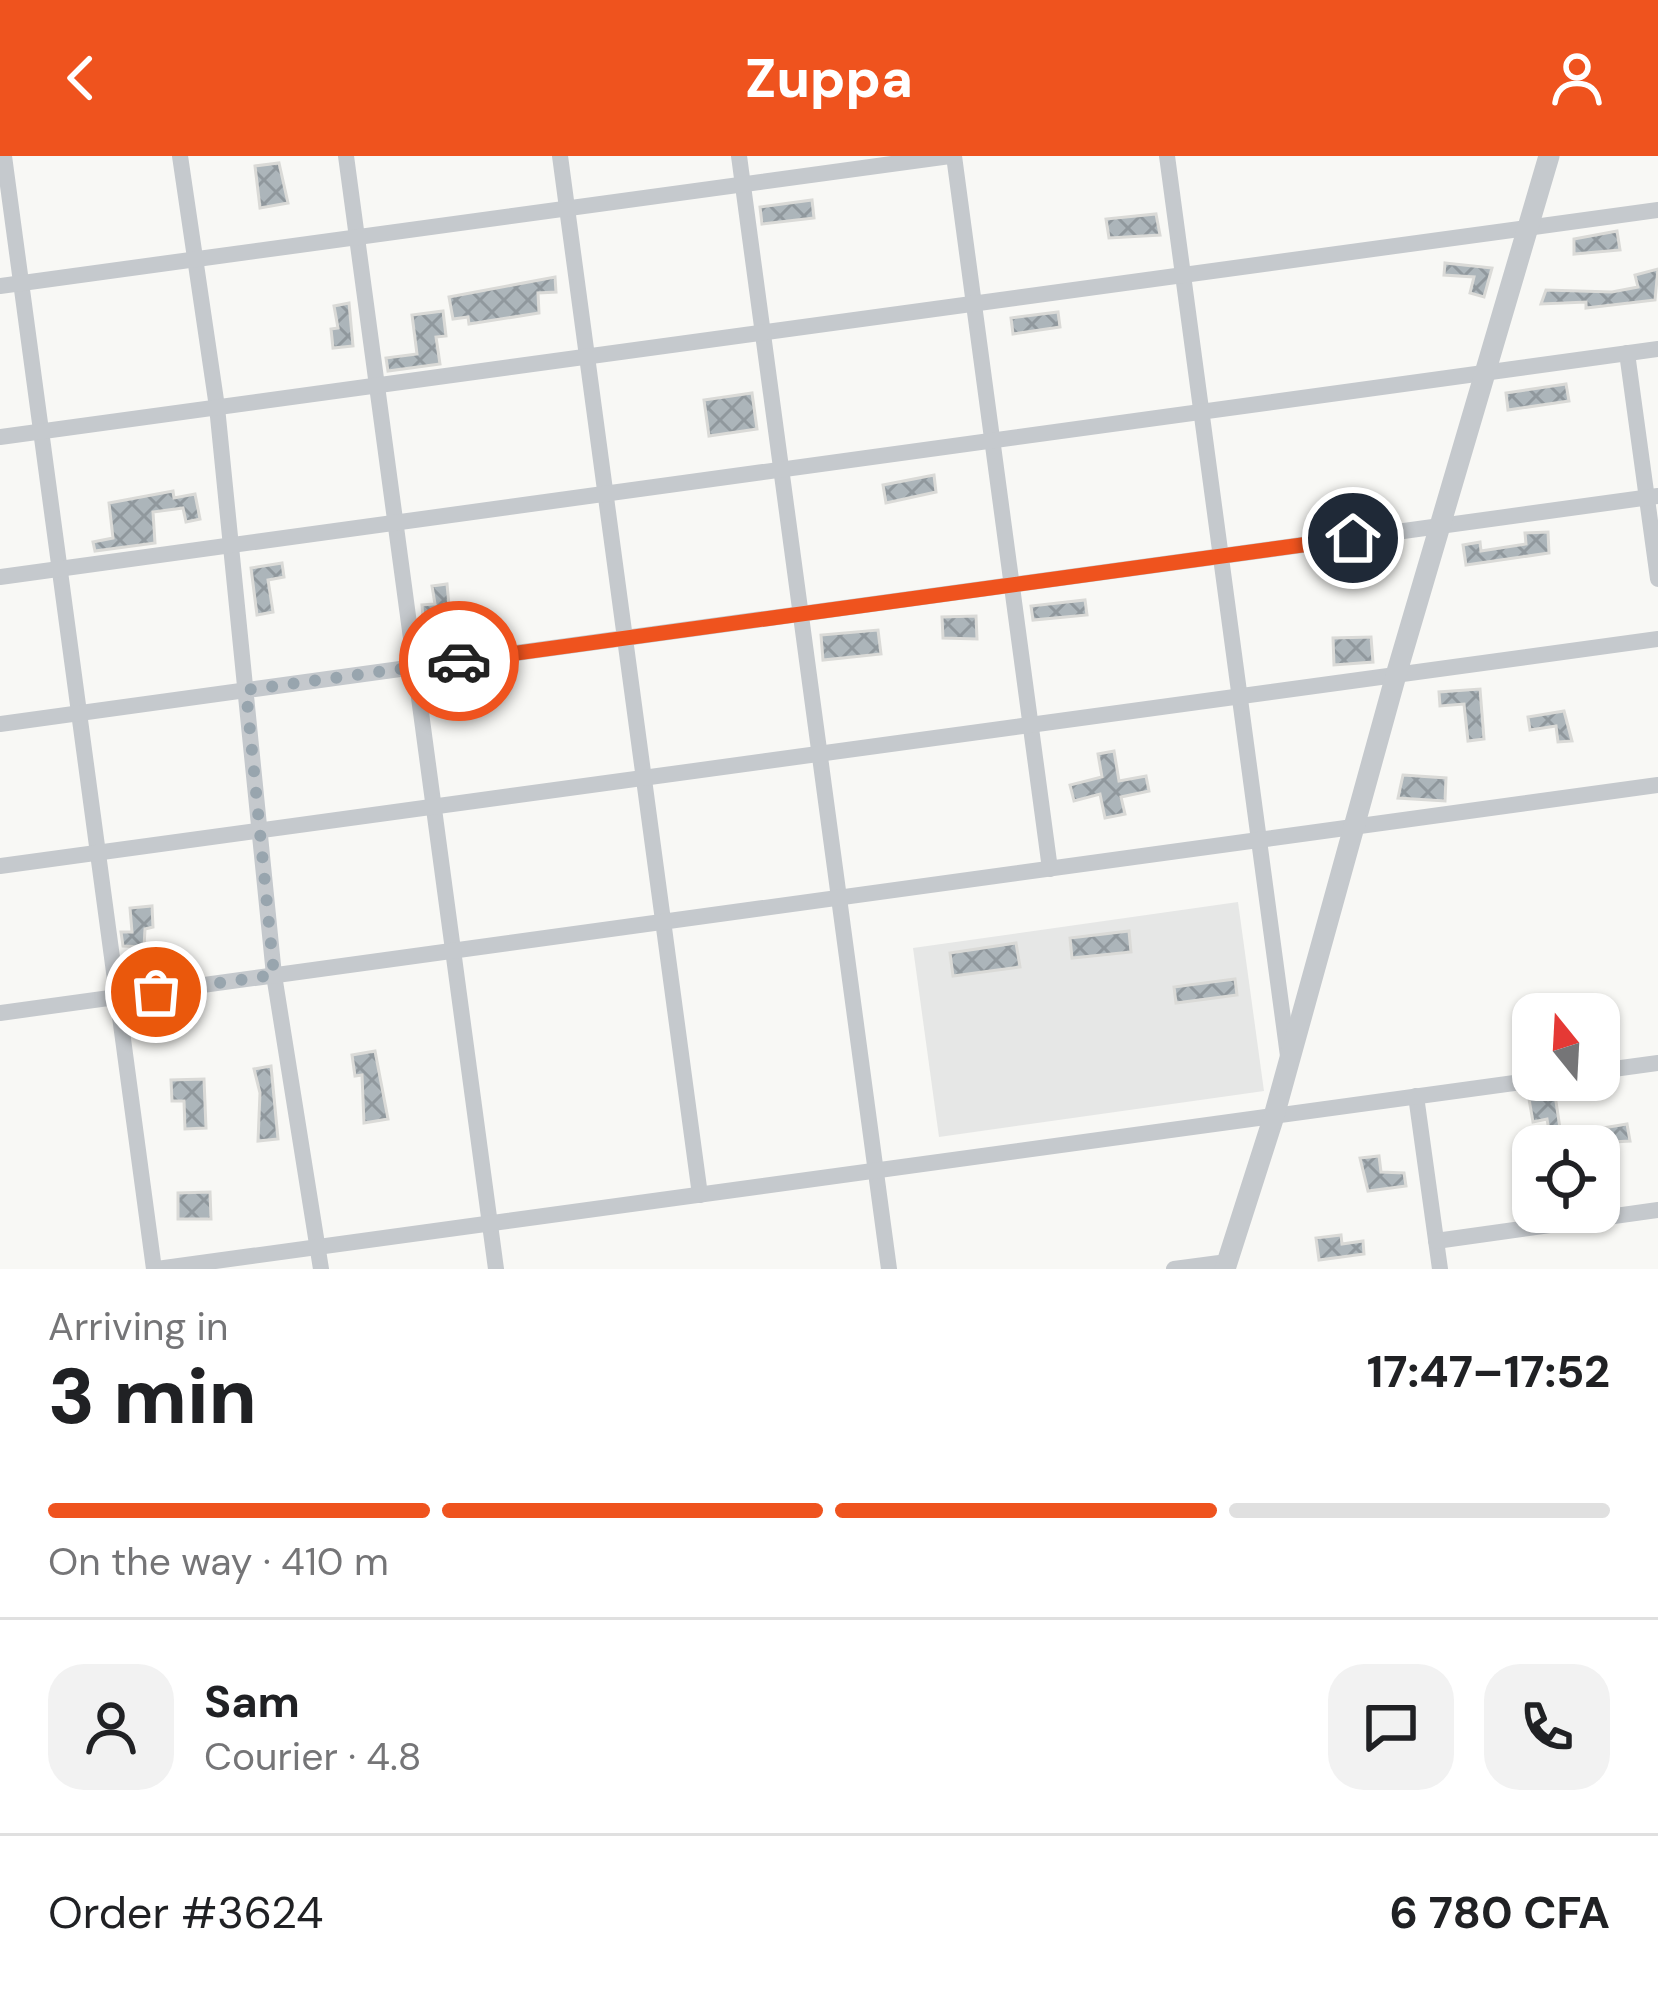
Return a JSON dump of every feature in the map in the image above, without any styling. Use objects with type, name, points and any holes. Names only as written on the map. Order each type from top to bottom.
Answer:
[{"type":"street","points":[[4,156],[155,1269],[1512,1083]]},
{"type":"street","points":[[180,156],[217,407],[274,975],[321,1269]]},
{"type":"street","points":[[346,156],[496,1269]]},
{"type":"street","points":[[560,156],[700,1195]]},
{"type":"street","points":[[739,156],[889,1269]]},
{"type":"street","points":[[0,286],[952,156],[1050,868]]},
{"type":"street","points":[[1167,156],[1289,1062]]},
{"type":"street","points":[[1174,1269],[1226,1265],[1274,1116],[1396,675],[1549,156]]},
{"type":"street","points":[[0,437],[1658,210]]},
{"type":"street","points":[[0,577],[1658,349]]},
{"type":"street","points":[[1628,353],[1653,497],[1658,579]]},
{"type":"street","points":[[0,724],[1653,497]]},
{"type":"street","points":[[0,866],[1658,639]]},
{"type":"street","points":[[0,1013],[1658,785]]},
{"type":"street","points":[[1620,1068],[1658,1063]]},
{"type":"street","points":[[1416,1096],[1440,1269]]},
{"type":"street","points":[[1436,1241],[1658,1210]]},
{"type":"shaded area","points":[[1238,902],[1264,1091],[939,1137],[913,948]]},
{"type":"building","points":[[279,163],[288,203],[260,208],[255,166]]},
{"type":"building","points":[[812,200],[814,218],[762,224],[760,207]]},
{"type":"building","points":[[1156,214],[1160,235],[1109,238],[1106,219]]},
{"type":"building","points":[[1617,231],[1620,250],[1574,254],[1574,239]]},
{"type":"building","points":[[1445,263],[1492,268],[1484,297],[1470,293],[1474,277],[1444,275]]},
{"type":"building","points":[[1658,269],[1655,300],[1586,308],[1586,302],[1541,304],[1546,290],[1612,292],[1638,287],[1635,275]]},
{"type":"building","points":[[555,277],[556,292],[538,293],[539,313],[469,324],[468,317],[453,319],[449,297]]},
{"type":"building","points":[[349,303],[353,346],[333,348],[331,329],[338,328],[334,306]]},
{"type":"building","points":[[443,311],[446,336],[436,337],[440,364],[388,371],[386,358],[417,354],[412,315]]},
{"type":"building","points":[[1058,312],[1060,327],[1013,334],[1011,318]]},
{"type":"building","points":[[1566,384],[1569,401],[1508,410],[1506,393]]},
{"type":"building","points":[[752,393],[757,429],[709,436],[704,400]]},
{"type":"building","points":[[934,475],[936,492],[886,503],[883,485]]},
{"type":"building","points":[[173,491],[174,498],[195,494],[200,519],[186,522],[183,508],[153,512],[155,543],[95,551],[93,542],[113,538],[109,503]]},
{"type":"building","points":[[1548,532],[1549,553],[1466,565],[1463,545],[1480,542],[1481,551],[1526,544],[1525,533]]},
{"type":"building","points":[[282,563],[284,577],[268,580],[273,612],[257,615],[251,568]]},
{"type":"building","points":[[447,584],[451,627],[424,630],[422,605],[435,604],[432,586]]},
{"type":"building","points":[[1085,600],[1087,615],[1033,620],[1031,606]]},
{"type":"building","points":[[976,616],[977,639],[943,638],[942,617]]},
{"type":"building","points":[[878,630],[881,654],[823,660],[821,635]]},
{"type":"building","points":[[1371,637],[1373,662],[1334,665],[1333,638]]},
{"type":"building","points":[[1480,689],[1484,739],[1468,741],[1464,704],[1440,706],[1439,692]]},
{"type":"building","points":[[1564,711],[1572,741],[1558,742],[1556,726],[1530,730],[1528,717]]},
{"type":"building","points":[[1114,751],[1119,781],[1146,776],[1149,791],[1121,797],[1125,814],[1105,818],[1100,794],[1074,801],[1070,785],[1102,777],[1098,754]]},
{"type":"building","points":[[1403,775],[1446,778],[1445,801],[1398,798]]},
{"type":"building","points":[[152,906],[153,927],[145,929],[144,947],[123,946],[121,932],[132,932],[130,908]]},
{"type":"building","points":[[1129,931],[1131,952],[1072,958],[1070,938]]},
{"type":"building","points":[[1016,943],[1020,967],[953,976],[950,953]]},
{"type":"building","points":[[1235,979],[1237,995],[1176,1003],[1174,987]]},
{"type":"building","points":[[375,1051],[388,1119],[364,1123],[362,1075],[355,1076],[352,1055]]},
{"type":"building","points":[[271,1066],[278,1139],[258,1141],[260,1093],[254,1069]]},
{"type":"building","points":[[204,1079],[206,1128],[185,1129],[184,1101],[172,1101],[171,1080]]},
{"type":"building","points":[[1529,1101],[1556,1101],[1560,1125],[1548,1125],[1547,1119],[1533,1122]]},
{"type":"building","points":[[1627,1124],[1630,1141],[1620,1142],[1620,1125]]},
{"type":"building","points":[[1379,1156],[1381,1172],[1404,1173],[1406,1186],[1368,1191],[1360,1158]]},
{"type":"building","points":[[210,1192],[211,1219],[178,1219],[178,1193]]},
{"type":"building","points":[[1341,1235],[1342,1244],[1363,1241],[1364,1254],[1319,1260],[1316,1238]]},
{"type":"way so far","points":[[156,992],[274,975],[246,690],[459,661]]},
{"type":"route","points":[[459,661],[1353,538]]}]
